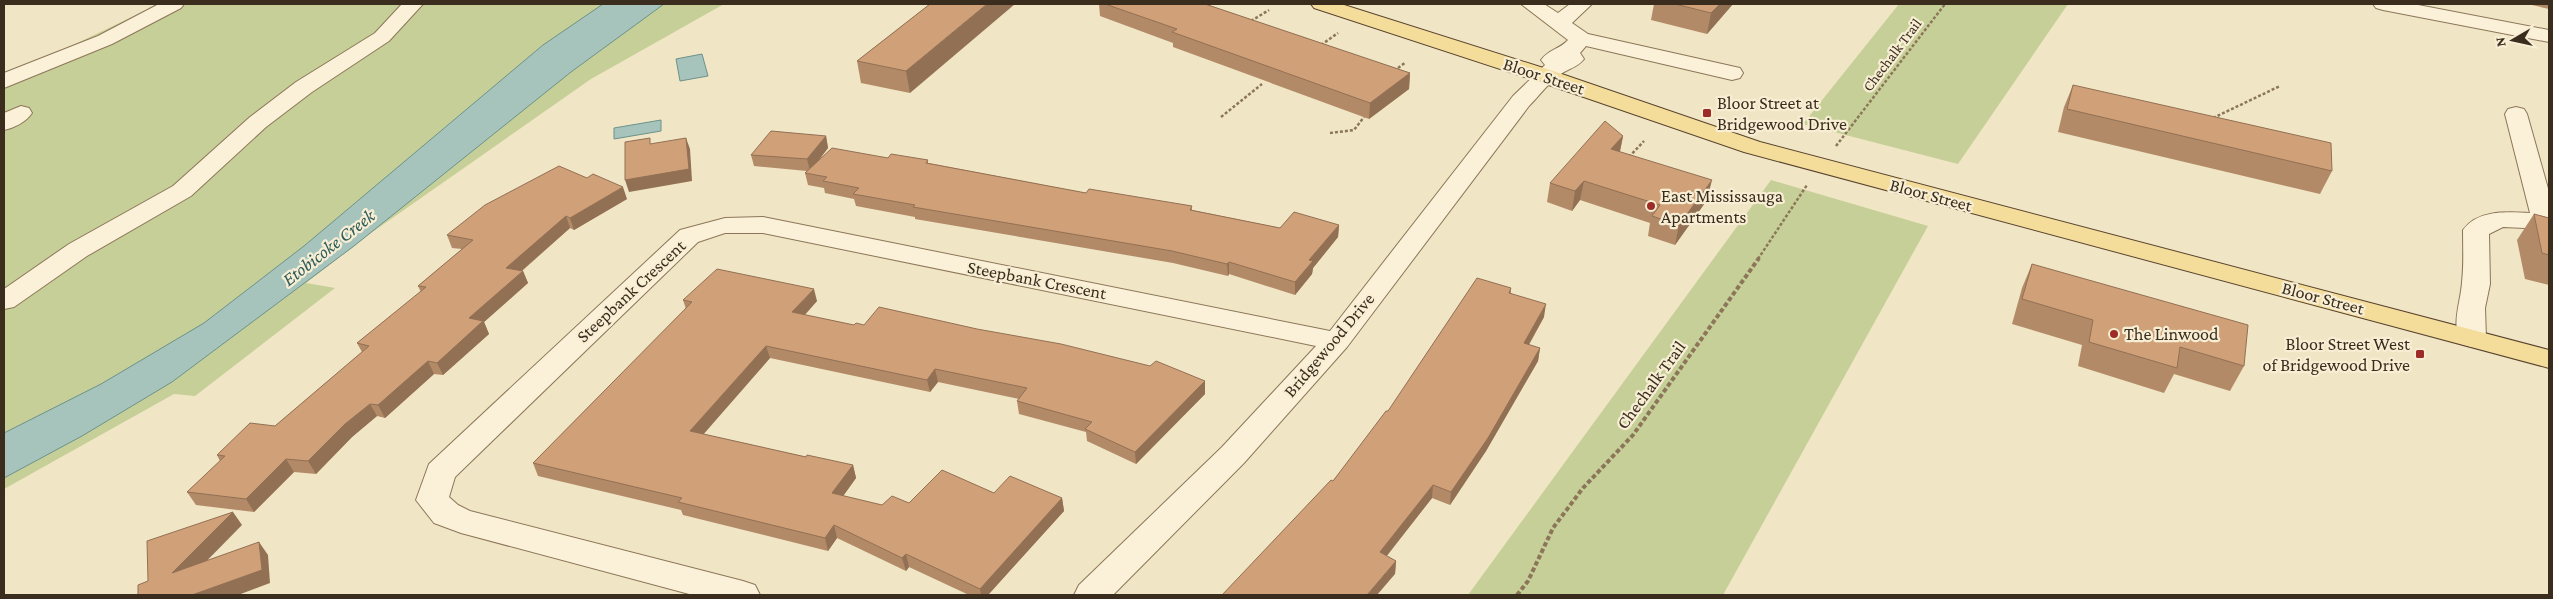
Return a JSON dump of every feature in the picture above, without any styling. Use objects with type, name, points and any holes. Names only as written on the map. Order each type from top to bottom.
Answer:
[{"type":"main road","name":"Bloor Street","points":[[1321,4],[1562,59],[1752,147],[2549,359]]},
{"type":"street","points":[[4,81],[105,40],[174,4]]},
{"type":"street","points":[[4,301],[78,250],[182,191],[200,177],[258,122],[304,87],[382,37],[413,4]]},
{"type":"street","points":[[1531,4],[1559,23]]},
{"type":"street","points":[[1559,23],[1582,4]]},
{"type":"street","points":[[2383,4],[2512,36],[2549,36]]},
{"type":"street","points":[[1559,23],[1562,59],[1732,73]]},
{"type":"street","name":"Bridgewood Drive","points":[[1091,595],[1233,455],[1337,340],[1521,101],[1562,59]]},
{"type":"street","points":[[2472,338],[2471,308],[2476,284],[2476,230],[2499,219],[2547,222],[2516,114]]},
{"type":"street","name":"Steepbank Crescent","points":[[743,595],[461,521],[446,514],[432,500],[440,472],[689,236],[716,225],[738,223],[763,225],[1337,340]]},
{"type":"path","name":"Chechalk Trail","points":[[1838,144],[1945,4]]},
{"type":"path","points":[[1249,23],[1269,10]]},
{"type":"path","points":[[1318,46],[1338,33]]},
{"type":"path","points":[[1392,72],[1406,62]]},
{"type":"path","points":[[1221,117],[1262,84]]},
{"type":"path","points":[[2212,119],[2280,86]]},
{"type":"path","points":[[1330,133],[1354,130],[1364,117]]},
{"type":"path","points":[[1626,160],[1644,141]]},
{"type":"path","name":"Chechalk Trail","points":[[1518,595],[1528,581],[1553,528],[1583,488],[1633,435],[1770,243],[1805,188]]},
{"type":"green space","points":[[159,4],[724,4],[591,79],[371,233],[306,283],[335,288],[195,396],[174,394],[4,489],[4,78]]},
{"type":"green space","points":[[1899,4],[2068,4],[1958,164],[1803,124]]},
{"type":"green space","points":[[1771,180],[1928,226],[1723,595],[1468,595]]},
{"type":"water","name":"Etobicoke Creek","points":[[603,4],[664,4],[571,72],[354,246],[172,382],[82,436],[4,478],[4,433],[101,384],[204,323],[304,246],[543,45]]},
{"type":"water","points":[[702,54],[708,76],[680,81],[676,59]]},
{"type":"water","points":[[661,120],[661,131],[614,139],[614,128]]},
{"type":"building","points":[[930,4],[987,4],[906,71],[857,61]]},
{"type":"building","points":[[1105,4],[1205,4],[1410,73],[1370,103],[1172,32],[1177,29]]},
{"type":"building","points":[[1675,4],[1720,4],[1711,13]]},
{"type":"building","points":[[2073,85],[2331,143],[2332,171],[2067,109]]},
{"type":"building","points":[[1605,121],[1623,136],[1611,149],[1712,180],[1679,225],[1652,216],[1660,205],[1584,181],[1575,191],[1550,183]]},
{"type":"building","points":[[771,131],[826,136],[807,159],[751,155]]},
{"type":"building","points":[[650,138],[650,144],[686,138],[689,169],[625,180],[625,142]]},
{"type":"building","points":[[832,148],[888,158],[891,154],[928,160],[926,163],[1086,193],[1089,189],[1192,206],[1190,210],[1280,228],[1294,212],[1339,225],[1309,260],[1313,261],[1295,282],[1229,262],[1227,264],[1172,251],[913,207],[915,205],[853,194],[859,188],[823,181],[827,177],[805,173]]},
{"type":"building","points":[[559,166],[587,178],[593,174],[623,187],[570,218],[566,216],[506,268],[523,271],[469,318],[483,321],[437,363],[428,361],[378,405],[370,404],[345,424],[308,461],[286,459],[246,499],[187,492],[225,456],[217,455],[250,423],[275,426],[369,346],[357,343],[426,287],[418,286],[473,240],[447,235],[485,205]]},
{"type":"building","points":[[2534,214],[2549,218],[2549,255],[2542,253]]},
{"type":"building","points":[[2032,264],[2248,325],[2244,366],[2180,347],[2177,368],[2089,342],[2093,320],[2022,299]]},
{"type":"building","points":[[717,269],[814,289],[792,312],[854,325],[856,323],[864,325],[879,307],[977,329],[1061,344],[1150,366],[1156,361],[1205,381],[1135,452],[1085,429],[1092,422],[1017,401],[1027,388],[935,369],[927,380],[766,346],[690,431],[806,457],[807,455],[853,465],[832,493],[882,505],[892,496],[909,503],[942,470],[994,493],[1010,476],[1062,498],[980,589],[906,554],[902,558],[834,525],[825,538],[678,502],[682,498],[533,463],[692,302],[683,300]]},
{"type":"building","points":[[1477,278],[1511,288],[1509,293],[1546,304],[1524,343],[1540,348],[1488,438],[1451,492],[1433,485],[1380,552],[1396,561],[1367,595],[1222,595],[1331,480],[1333,481],[1386,411],[1388,411]]},
{"type":"building","points":[[233,512],[172,573],[259,542],[262,570],[192,595],[138,595],[138,585],[148,581],[147,541]]},
{"type":"place","name":"Bloor Street at Bridgewood Drive","points":[[1707,113]]},
{"type":"place","name":"East Mississauga Apartments","points":[[1651,206]]},
{"type":"place","name":"The Linwood","points":[[2114,334]]},
{"type":"place","name":"Bloor Street West of Bridgewood Drive","points":[[2420,354]]}]
